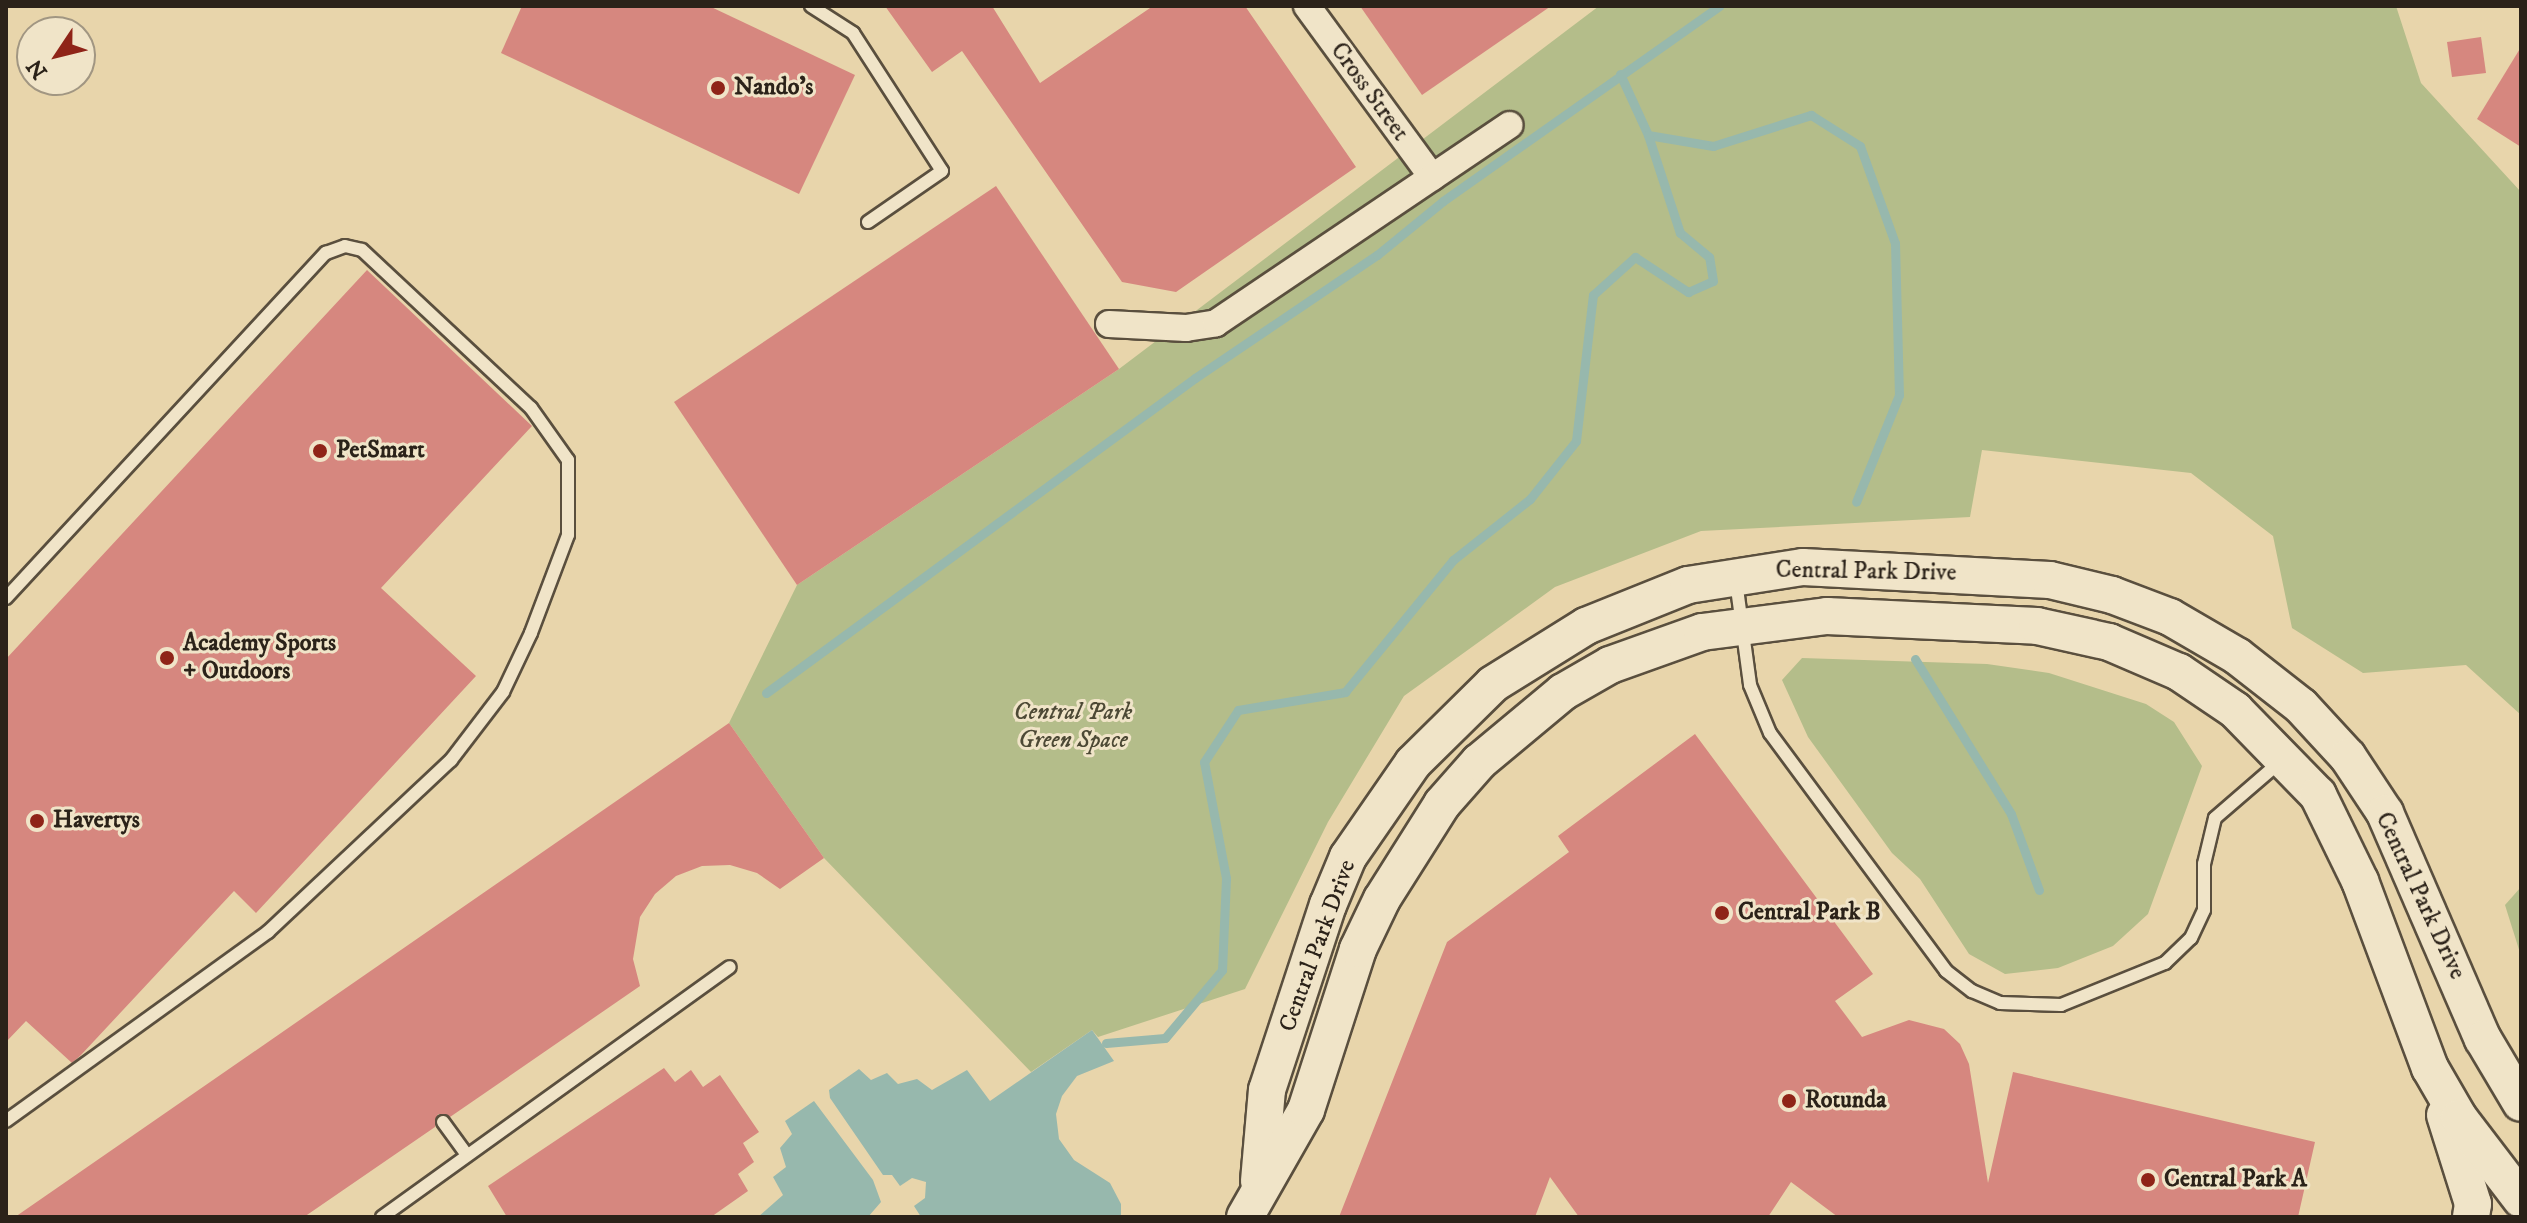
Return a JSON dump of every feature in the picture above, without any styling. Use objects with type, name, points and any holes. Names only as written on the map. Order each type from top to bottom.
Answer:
[{"type":"street","name":"Cross Street","points":[[1307,6],[1432,177]]},
{"type":"street","points":[[1109,324],[1186,328],[1216,323],[1510,125]]},
{"type":"street","name":"Central Park Drive","points":[[1251,1204],[1267,1090],[1328,905],[1348,857],[1413,763],[1493,684],[1539,652],[1638,602],[1735,574],[1803,567],[2050,580],[2112,595],[2170,617],[2237,656],[2301,706],[2348,757],[2385,813],[2483,1039],[2521,1103]]},
{"type":"street","name":"Central Park Drive","points":[[1251,1204],[1306,1110],[1358,949],[1382,899],[1460,783],[1520,724],[1610,665],[1664,643],[1742,625],[1827,616],[2037,626],[2109,642],[2179,672],[2235,710],[2286,757],[2318,795],[2360,881],[2430,1068],[2459,1118],[2521,1199]]},
{"type":"street","points":[[2483,1039],[2521,1083]]},
{"type":"street","points":[[2430,1068],[2473,1204],[2471,1217]]},
{"type":"lane","points":[[811,6],[853,33],[942,171],[868,222]]},
{"type":"lane","points":[[6,598],[326,253],[345,246],[362,250],[531,408],[568,460],[568,535],[531,633],[503,692],[451,760],[268,932],[6,1121]]},
{"type":"lane","points":[[1735,574],[1750,685],[1770,733],[1946,971],[1972,991],[2000,1003],[2061,1005],[2165,963],[2191,938],[2204,910],[2204,864],[2215,818],[2286,757]]},
{"type":"lane","points":[[382,1217],[730,967]]},
{"type":"lane","points":[[443,1122],[466,1154]]},
{"type":"green space","name":"Central Park Green Space","points":[[1599,6],[2396,6],[2421,83],[2521,192],[2521,715],[2466,665],[2363,673],[2292,628],[2273,536],[2191,473],[1982,450],[1970,517],[1701,531],[1555,587],[1404,696],[1328,822],[1245,989],[1098,1037],[1092,1030],[1031,1072],[824,858],[729,723],[797,585],[1119,369]]},
{"type":"green space","points":[[1802,658],[1987,664],[2049,673],[2146,704],[2174,722],[2202,766],[2148,914],[2113,946],[2058,968],[2005,974],[1969,954],[1920,879],[1892,853],[1808,737],[1782,680]]},
{"type":"green space","points":[[2521,887],[2521,956],[2505,905]]},
{"type":"water","points":[[1092,1030],[1114,1061],[1077,1076],[1062,1096],[1056,1114],[1059,1139],[1074,1160],[1110,1183],[1121,1204],[1121,1217],[921,1217],[914,1206],[925,1198],[926,1182],[912,1178],[900,1186],[892,1175],[883,1175],[830,1098],[829,1090],[859,1069],[871,1080],[887,1073],[898,1084],[917,1079],[932,1090],[967,1070],[990,1101]]},
{"type":"water","points":[[814,1101],[873,1180],[881,1202],[868,1217],[758,1217],[783,1195],[773,1177],[786,1167],[780,1148],[792,1134],[785,1121]]},
{"type":"building","points":[[522,6],[709,6],[855,75],[799,194],[501,53]]},
{"type":"building","points":[[885,6],[992,6],[1040,83],[1153,6],[1245,6],[1356,167],[1176,292],[1122,282],[962,51],[932,72]]},
{"type":"building","points":[[1360,6],[1551,6],[1422,95]]},
{"type":"building","points":[[2481,37],[2486,73],[2452,77],[2447,42]]},
{"type":"building","points":[[2521,47],[2521,147],[2477,119]]},
{"type":"building","points":[[996,186],[1119,369],[797,585],[674,402]]},
{"type":"building","points":[[367,270],[532,426],[381,588],[476,676],[256,913],[234,891],[72,1063],[26,1021],[6,1042],[6,659]]},
{"type":"building","points":[[729,723],[824,858],[780,889],[757,873],[730,865],[702,866],[676,876],[655,894],[640,917],[633,959],[640,986],[450,1117],[438,1114],[435,1127],[304,1217],[15,1217]]},
{"type":"building","points":[[1695,734],[1873,974],[1835,1001],[1862,1037],[1909,1020],[1944,1029],[1960,1044],[1969,1064],[1988,1183],[2013,1072],[2315,1142],[2298,1217],[1838,1217],[1791,1182],[1768,1217],[1579,1217],[1550,1177],[1535,1217],[1339,1217],[1447,942],[1569,852],[1558,836]]},
{"type":"building","points":[[664,1068],[675,1082],[691,1070],[703,1087],[720,1075],[759,1132],[743,1143],[754,1162],[738,1174],[748,1191],[711,1217],[507,1217],[488,1186]]},
{"type":"waterway","points":[[766,693],[1195,378],[1377,255],[1443,201],[1719,6]]},
{"type":"waterway","points":[[1620,74],[1648,135],[1713,146],[1811,115],[1860,146],[1895,243],[1899,395],[1856,502]]},
{"type":"waterway","points":[[1106,1043],[1165,1038],[1222,970],[1226,878],[1204,762],[1238,710],[1345,692],[1453,560],[1530,499],[1576,441],[1593,295],[1635,257],[1688,292],[1713,281],[1709,257],[1680,233],[1648,135]]},
{"type":"waterway","points":[[1915,659],[2011,814],[2039,890]]},
{"type":"place","name":"Nando's","points":[[718,88]]},
{"type":"place","name":"PetSmart","points":[[320,451]]},
{"type":"place","name":"Academy Sports + Outdoors","points":[[167,658]]},
{"type":"place","name":"Havertys","points":[[37,821]]},
{"type":"place","name":"Central Park B","points":[[1722,913]]},
{"type":"place","name":"Rotunda","points":[[1789,1101]]},
{"type":"place","name":"Central Park A","points":[[2148,1180]]}]
